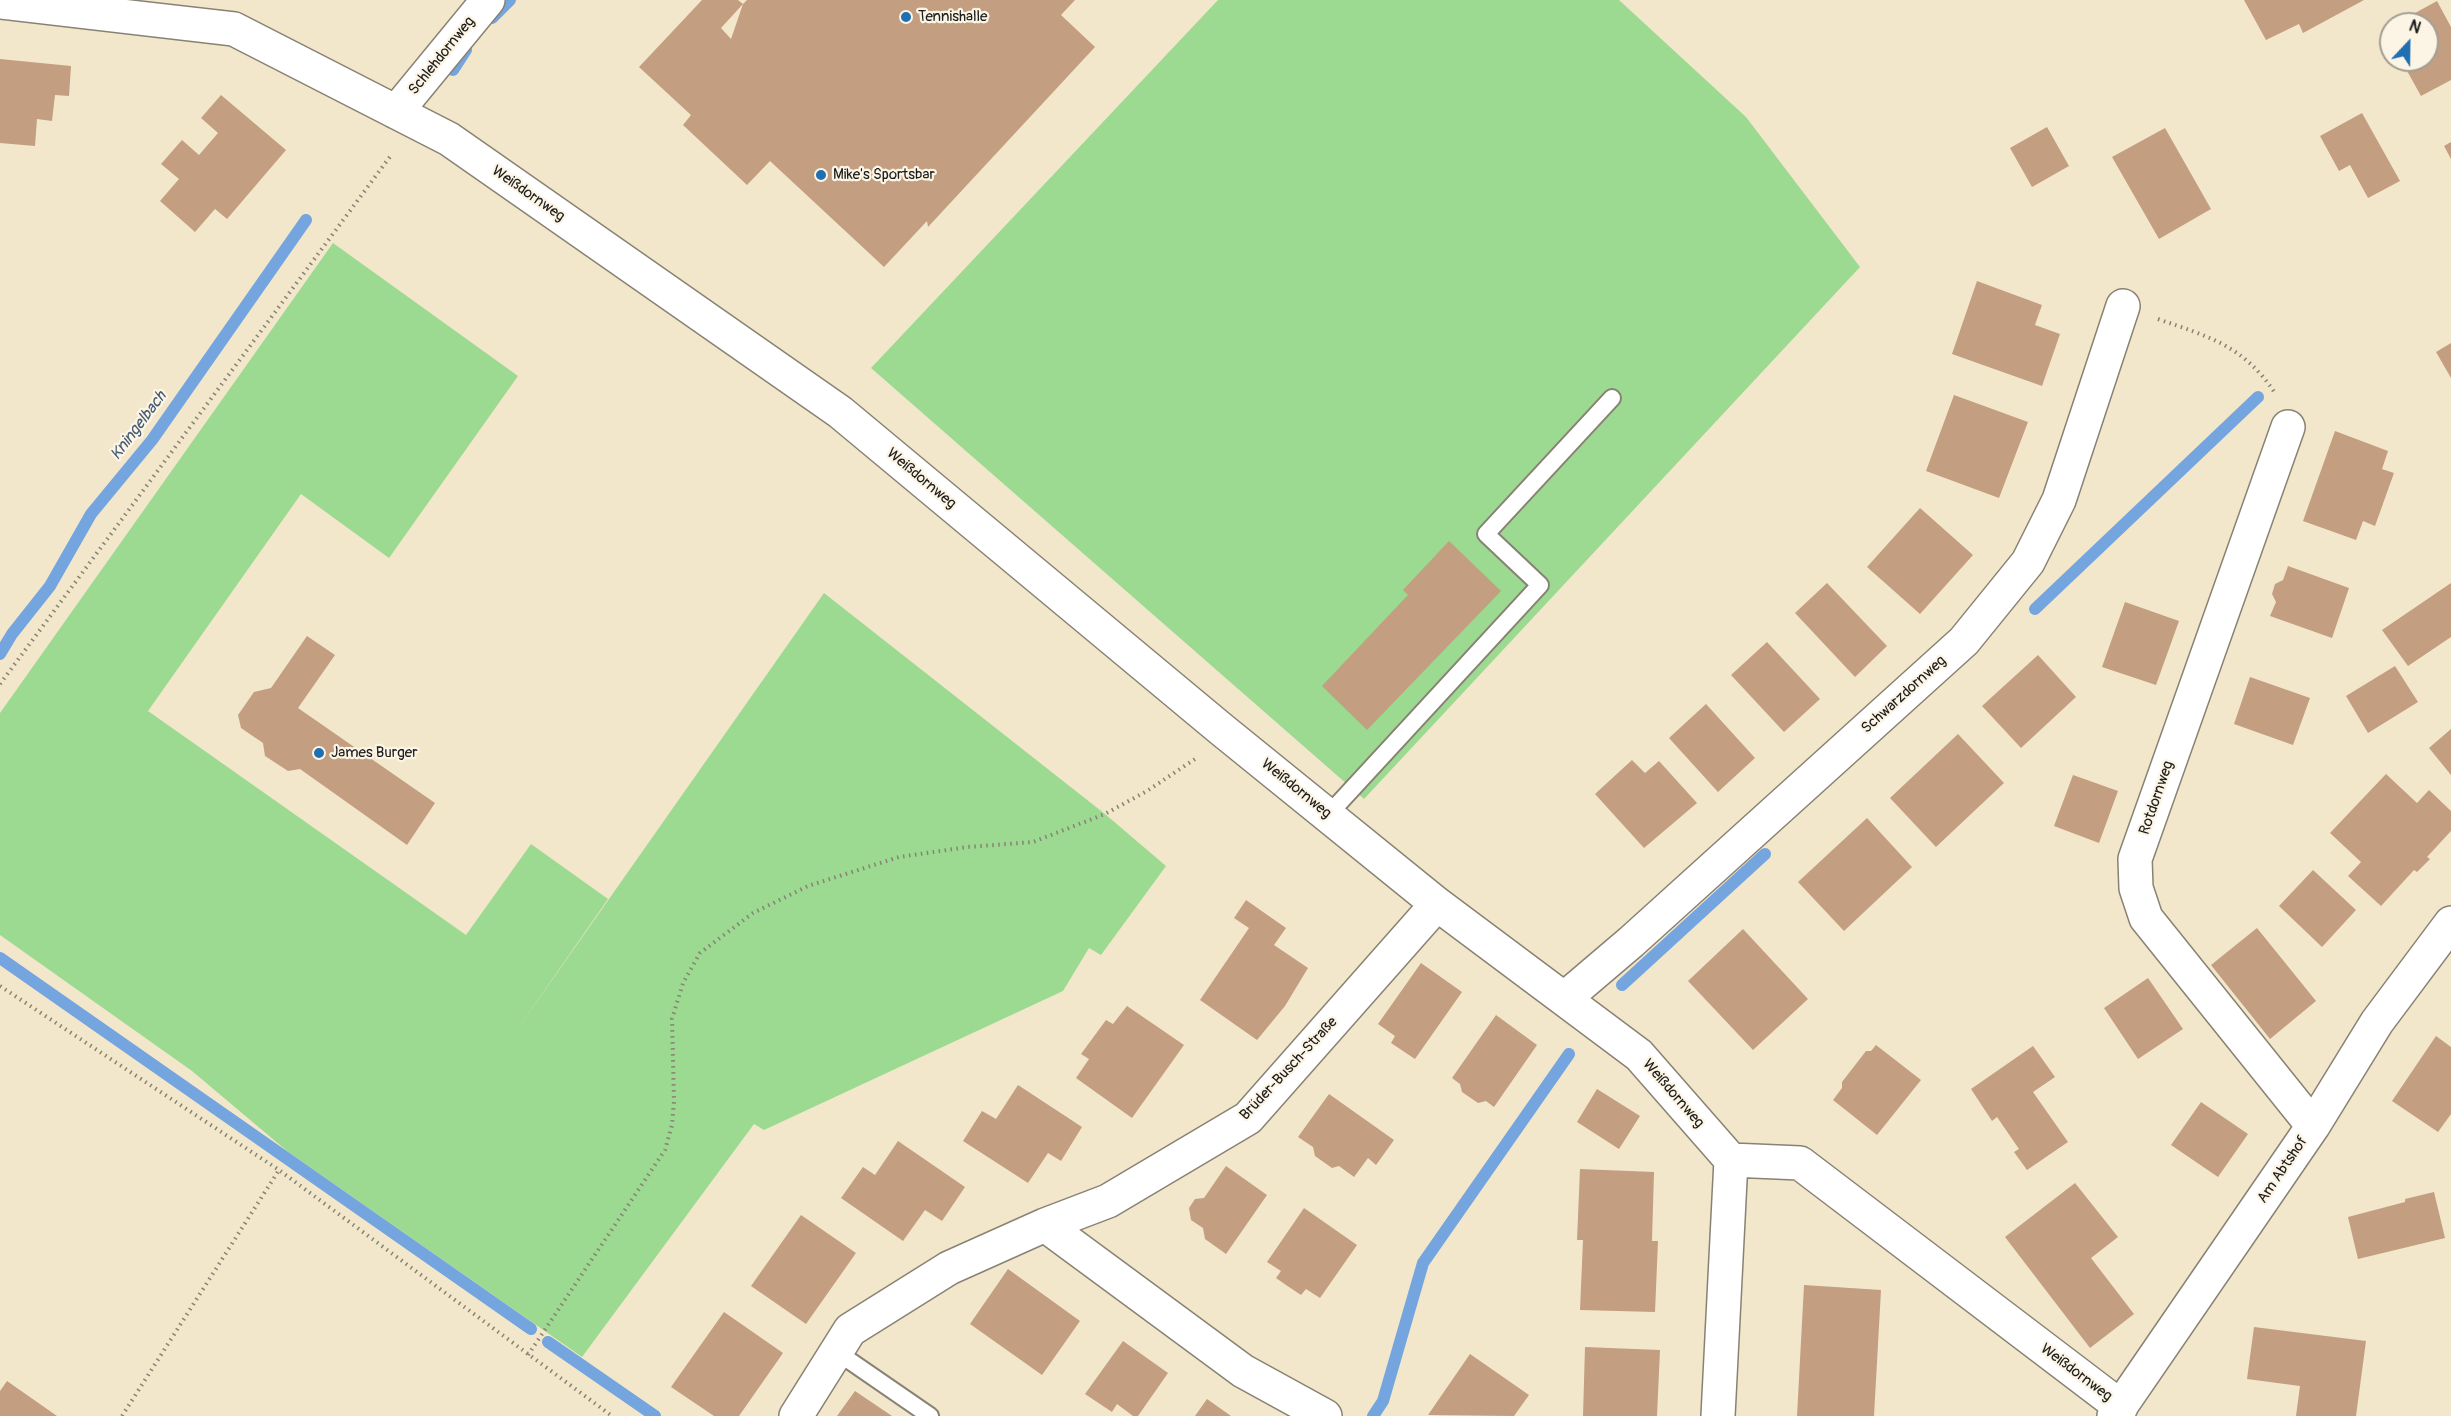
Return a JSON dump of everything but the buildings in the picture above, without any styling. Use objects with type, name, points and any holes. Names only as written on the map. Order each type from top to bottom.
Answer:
[{"type":"street","name":"Schlehdornweg","points":[[406,117],[488,0]]},
{"type":"street","name":"Weißdornweg","points":[[0,2],[234,29],[449,139],[840,412],[1221,729],[1437,904],[1639,1055],[1731,1160],[1800,1163],[2118,1412]]},
{"type":"street","name":"Schwarzdornweg","points":[[1564,999],[1631,942],[1964,641],[2021,571],[2059,500],[2124,306]]},
{"type":"street","name":"Rotdornweg","points":[[2288,428],[2135,859],[2136,888],[2146,918],[2313,1126]]},
{"type":"street","name":"Brüder-Busch-Straße","points":[[796,1416],[850,1330],[949,1268],[1045,1225],[1108,1201],[1248,1118],[1437,904]]},
{"type":"street","name":"Am Abtshof","points":[[2118,1412],[2313,1126],[2377,1022],[2451,923]]},
{"type":"street","points":[[1718,1416],[1731,1160]]},
{"type":"street","points":[[1045,1225],[1243,1371],[1325,1416]]},
{"type":"lane","points":[[1328,815],[1540,585],[1486,534],[1612,398]]},
{"type":"lane","points":[[837,1352],[930,1416]]},
{"type":"path","points":[[0,684],[406,117]]},
{"type":"path","points":[[2124,306],[2222,342],[2248,361],[2278,398],[2288,428]]},
{"type":"path","points":[[528,1355],[666,1150],[672,1125],[674,1101],[672,1019],[683,983],[700,953],[753,913],[808,886],[899,857],[968,847],[1033,842],[1105,814],[1196,759],[1221,729]]},
{"type":"path","points":[[0,986],[279,1170],[612,1416]]},
{"type":"path","points":[[123,1416],[279,1170]]},
{"type":"green space","points":[[1218,0],[1619,0],[1746,117],[1860,267],[1364,799],[871,368]]},
{"type":"green space","points":[[333,243],[518,376],[389,558],[301,494],[148,711],[466,935],[531,844],[608,899],[512,1037],[824,593],[1105,814],[1166,866],[1101,955],[1089,948],[1063,991],[764,1130],[754,1124],[582,1357],[287,1151],[192,1071],[0,935],[0,713]]},
{"type":"waterway","name":"Kningelbach","points":[[492,18],[510,0]]},
{"type":"waterway","name":"Kningelbach","points":[[453,70],[466,50]]},
{"type":"waterway","name":"Kningelbach","points":[[0,654],[12,634],[50,586],[91,514],[152,440],[306,220]]},
{"type":"waterway","points":[[2035,609],[2258,397]]},
{"type":"waterway","points":[[1622,985],[1765,854]]},
{"type":"waterway","points":[[0,958],[531,1329]]},
{"type":"waterway","points":[[1373,1416],[1383,1401],[1423,1263],[1569,1054]]},
{"type":"waterway","points":[[548,1342],[655,1416]]},
{"type":"place","name":"Tennishalle","points":[[906,17]]},
{"type":"place","name":"Mike's Sportsbar","points":[[821,175]]},
{"type":"place","name":"James Burger","points":[[319,753]]}]
